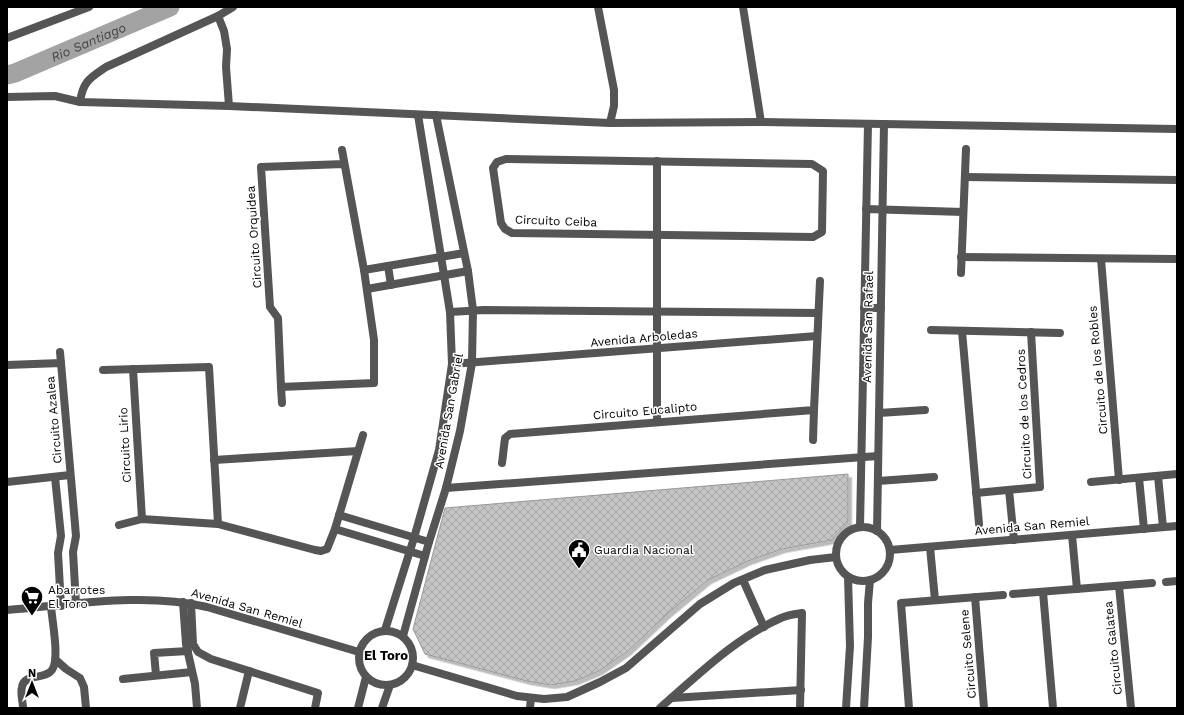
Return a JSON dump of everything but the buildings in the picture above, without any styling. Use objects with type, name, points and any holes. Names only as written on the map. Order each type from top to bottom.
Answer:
[{"type":"street","points":[[7,38],[89,7]]},
{"type":"street","points":[[80,102],[82,91],[89,78],[106,67],[218,16],[233,7]]},
{"type":"street","points":[[598,7],[614,90],[614,106],[610,123]]},
{"type":"street","points":[[743,7],[761,122]]},
{"type":"street","points":[[218,16],[224,31],[227,49],[226,67],[229,106]]},
{"type":"street","points":[[7,97],[55,96],[80,102],[229,106],[610,123],[761,122],[1177,129]]},
{"type":"street","name":"Avenida San Gabriel","points":[[385,630],[414,538],[439,450],[452,364],[450,312],[445,275],[418,115]]},
{"type":"street","name":"Avenida San Gabriel","points":[[403,636],[429,542],[446,488],[460,431],[472,363],[472,310],[468,271],[436,115]]},
{"type":"street","name":"Avenida San Rafael","points":[[860,527],[868,124]]},
{"type":"street","name":"Avenida San Rafael","points":[[877,531],[884,124]]},
{"type":"street","points":[[961,273],[966,149]]},
{"type":"street","points":[[281,386],[374,383],[374,340],[367,289],[342,150]]},
{"type":"street","name":"Circuito Ceiba","points":[[506,159],[812,164],[823,171],[822,232],[813,238],[657,235],[512,232],[505,229],[501,223],[493,168],[497,162],[506,159]]},
{"type":"street","points":[[657,161],[657,422]]},
{"type":"street","name":"Circuito Orquídea","points":[[282,403],[278,318],[270,307],[261,167],[344,164]]},
{"type":"street","points":[[964,177],[1177,180]]},
{"type":"street","points":[[866,209],[963,212]]},
{"type":"street","points":[[364,270],[464,253]]},
{"type":"street","points":[[961,257],[1177,259]]},
{"type":"street","name":"Circuito de los Robles","points":[[1101,259],[1119,480]]},
{"type":"street","points":[[388,266],[391,285]]},
{"type":"street","points":[[367,289],[468,271]]},
{"type":"street","points":[[813,440],[820,281]]},
{"type":"street","points":[[864,308],[881,308]]},
{"type":"street","name":"Avenida Arboledas","points":[[450,312],[472,310],[818,313]]},
{"type":"street","name":"Circuito de los Cedros","points":[[930,330],[1060,333]]},
{"type":"street","points":[[962,331],[979,524]]},
{"type":"street","name":"Circuito de los Cedros","points":[[976,493],[1040,487],[1031,332]]},
{"type":"street","name":"Avenida Arboledas","points":[[452,364],[817,336]]},
{"type":"street","name":"Circuito Azalea","points":[[60,352],[76,536],[73,552],[76,604]]},
{"type":"street","name":"Circuito Azalea","points":[[7,365],[61,362]]},
{"type":"street","points":[[103,370],[209,367],[218,524]]},
{"type":"street","name":"Circuito Lirio","points":[[133,369],[142,519]]},
{"type":"street","name":"Circuito Eucalipto","points":[[502,463],[505,438],[510,434],[814,410]]},
{"type":"street","points":[[879,413],[925,410]]},
{"type":"street","points":[[118,525],[142,519],[218,524],[322,551],[327,549],[340,515],[363,435]]},
{"type":"street","points":[[214,460],[358,451]]},
{"type":"street","points":[[446,488],[878,456]]},
{"type":"street","points":[[1090,482],[1177,474]]},
{"type":"street","name":"Circuito Azalea","points":[[7,482],[70,475]]},
{"type":"street","points":[[1158,476],[1163,527]]},
{"type":"street","name":"Circuito Azalea","points":[[55,477],[61,536],[58,553],[61,606]]},
{"type":"street","points":[[878,481],[934,477]]},
{"type":"street","points":[[1139,478],[1144,529]]},
{"type":"street","name":"Circuito de los Cedros","points":[[1009,490],[1014,540]]},
{"type":"street","points":[[340,515],[429,542]]},
{"type":"street","points":[[355,534],[360,521]]},
{"type":"street","name":"Avenida San Remiel","points":[[890,550],[1177,526]]},
{"type":"street","points":[[860,527],[877,531],[883,536],[890,550],[889,560],[885,569],[879,576],[870,580],[861,581],[848,577],[839,566],[836,557],[836,549],[839,541],[844,534],[852,529],[860,527]]},
{"type":"street","points":[[335,529],[425,556]]},
{"type":"street","points":[[1072,535],[1077,589]]},
{"type":"street","points":[[930,547],[935,600]]},
{"type":"street","points":[[58,553],[73,552]]},
{"type":"street","points":[[412,665],[517,696],[544,700],[567,697],[626,668],[700,604],[734,583],[765,570],[810,560],[836,557]]},
{"type":"street","points":[[846,708],[850,646],[848,577]]},
{"type":"street","points":[[743,580],[764,627]]},
{"type":"street","points":[[864,708],[870,580]]},
{"type":"street","points":[[1166,582],[1177,581]]},
{"type":"street","name":"Circuito Galatea","points":[[1013,594],[1152,583]]},
{"type":"street","name":"Circuito Galatea","points":[[1119,586],[1130,708]]},
{"type":"street","points":[[1043,592],[1054,708]]},
{"type":"street","name":"Circuito Selene","points":[[909,708],[901,603],[1003,595]]},
{"type":"street","name":"Circuito Selene","points":[[975,597],[984,708]]},
{"type":"street","name":"Avenida San Remiel","points":[[7,610],[150,599],[187,603],[359,652]]},
{"type":"street","points":[[187,603],[188,651],[195,684],[197,708]]},
{"type":"street","points":[[187,603],[193,644],[198,652],[211,659],[318,693],[315,708]]},
{"type":"street","points":[[23,708],[22,686],[24,682],[31,677],[48,674],[52,670],[56,660],[51,606]]},
{"type":"street","points":[[660,708],[713,662],[750,634],[782,617],[802,613],[800,708]]},
{"type":"street","points":[[385,630],[403,636],[413,651],[414,660],[406,677],[399,682],[390,685],[381,685],[366,677],[361,670],[358,661],[362,644],[368,637],[376,632],[385,630]]},
{"type":"street","points":[[156,676],[154,653],[188,651]]},
{"type":"street","points":[[56,660],[80,678],[84,687],[86,708]]},
{"type":"street","points":[[240,708],[249,671]]},
{"type":"street","points":[[123,679],[192,672]]},
{"type":"street","points":[[358,708],[366,677]]},
{"type":"street","points":[[382,708],[390,685]]},
{"type":"street","points":[[672,698],[800,690]]},
{"type":"street","points":[[530,708],[531,698]]},
{"type":"waterway","name":"Rio Santiago","points":[[7,75],[15,73],[170,7]]},
{"type":"place","name":"Guardia Nacional","points":[[579,570]]},
{"type":"place","name":"Abarrotes El Toro","points":[[32,616]]},
{"type":"district","name":"El Toro","points":[[386,655]]}]
